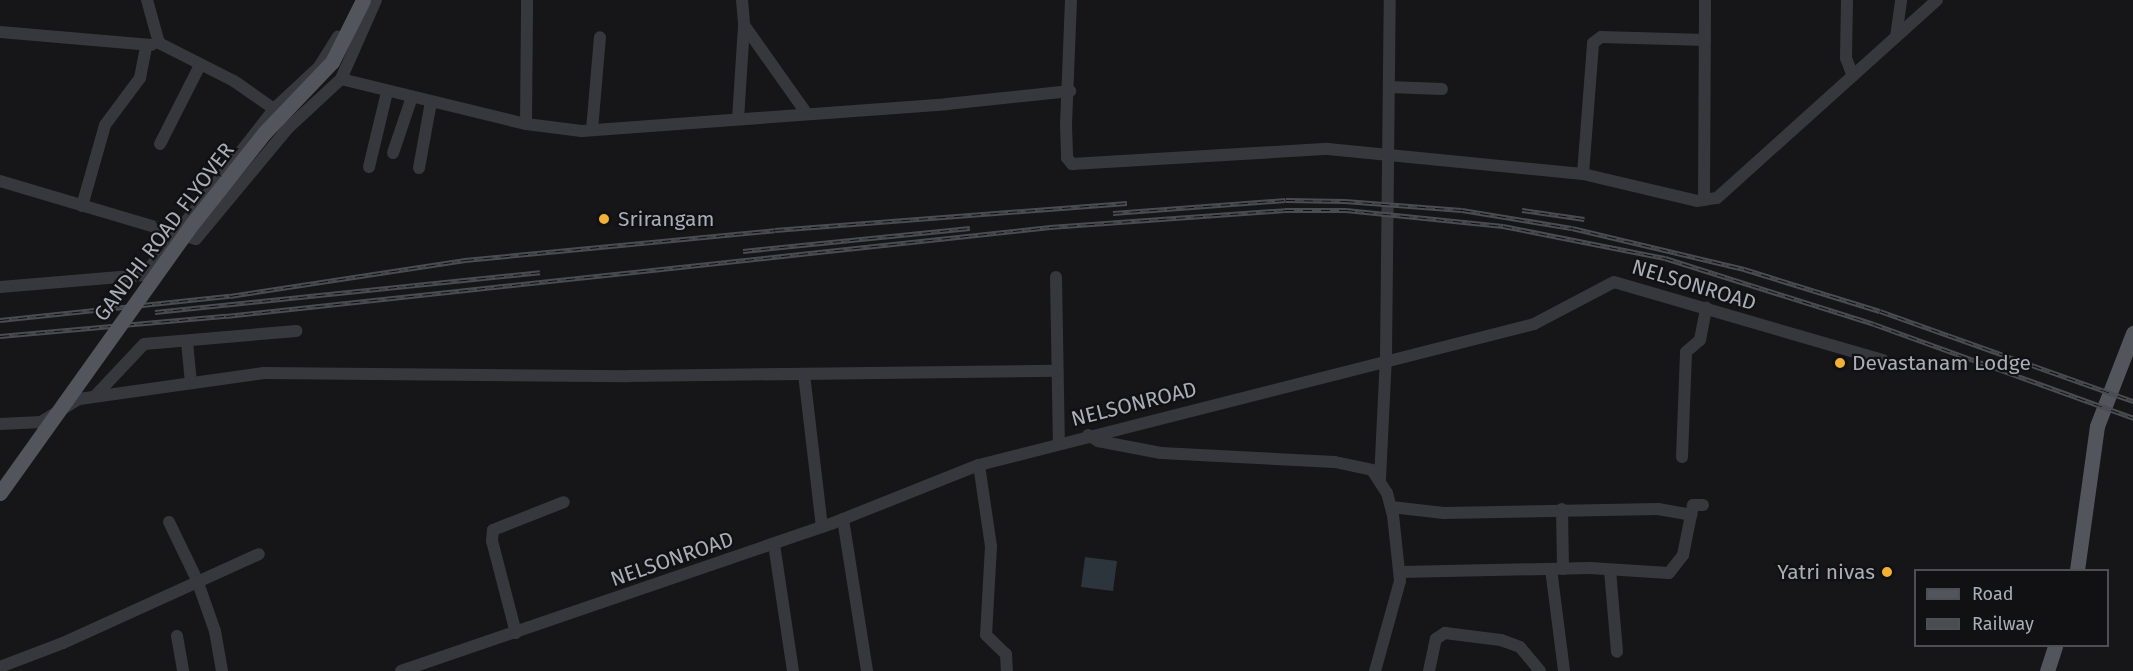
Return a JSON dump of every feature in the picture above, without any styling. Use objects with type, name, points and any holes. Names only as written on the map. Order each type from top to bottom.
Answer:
[{"type":"main road","name":"GANDHI ROAD FLYOVER","points":[[0,493],[192,224],[266,132],[332,62],[363,0]]},
{"type":"main road","points":[[2077,569],[2097,426],[2133,333]]},
{"type":"main road","points":[[2047,671],[2054,647]]},
{"type":"street","points":[[147,0],[158,42],[234,81],[274,109]]},
{"type":"street","points":[[0,287],[140,276],[274,109],[319,67],[343,29],[355,0]]},
{"type":"street","points":[[0,181],[191,240],[199,237],[288,128],[341,79],[376,0]]},
{"type":"street","points":[[526,124],[527,0]]},
{"type":"street","points":[[738,119],[744,25],[742,0]]},
{"type":"street","points":[[1071,0],[1067,146],[1072,164],[1328,149],[1583,174],[1704,200],[1718,198],[1937,0]]},
{"type":"street","points":[[1375,671],[1397,600],[1400,572],[1391,507],[1380,479],[1386,361],[1390,0]]},
{"type":"street","points":[[1704,200],[1705,0]]},
{"type":"street","points":[[1847,0],[1846,57],[1853,76]]},
{"type":"street","points":[[1896,37],[1901,0]]},
{"type":"street","points":[[744,25],[807,114]]},
{"type":"street","points":[[0,32],[146,47],[158,42]]},
{"type":"street","points":[[592,130],[600,37]]},
{"type":"street","points":[[1583,174],[1593,43],[1601,37],[1705,40]]},
{"type":"street","points":[[82,206],[105,125],[140,78],[146,47]]},
{"type":"street","points":[[160,144],[201,65]]},
{"type":"street","points":[[341,79],[526,124],[592,130],[1070,91]]},
{"type":"street","points":[[1389,87],[1442,90]]},
{"type":"street","points":[[369,167],[387,92]]},
{"type":"street","points":[[393,153],[412,97]]},
{"type":"street","points":[[419,168],[431,102]]},
{"type":"street","points":[[1056,277],[1059,443]]},
{"type":"street","name":"NELSONROAD","points":[[401,671],[419,668],[822,527],[979,465],[1089,435],[1534,324],[1614,282],[1883,360]]},
{"type":"street","points":[[1682,457],[1686,352],[1700,340],[1706,308]]},
{"type":"street","points":[[95,396],[142,346],[296,331]]},
{"type":"street","points":[[187,342],[191,383]]},
{"type":"street","points":[[0,424],[41,422],[75,400],[95,396],[275,373],[804,374],[1057,371]]},
{"type":"street","points":[[804,374],[822,527]]},
{"type":"street","points":[[1089,435],[1098,441],[1161,453],[1364,466],[1380,479]]},
{"type":"street","points":[[979,465],[991,546],[986,635],[1006,654],[1007,671]]},
{"type":"street","points":[[516,633],[492,541],[493,530],[564,502]]},
{"type":"street","points":[[1400,572],[1557,569],[1669,573],[1683,555],[1693,505],[1703,505]]},
{"type":"street","points":[[1391,507],[1444,513],[1658,509],[1691,514]]},
{"type":"street","points":[[1562,509],[1557,569],[1564,671]]},
{"type":"street","points":[[843,519],[867,671]]},
{"type":"street","points":[[169,522],[198,580],[215,631],[222,671]]},
{"type":"street","points":[[774,544],[793,671]]},
{"type":"street","points":[[0,667],[63,643],[198,580],[260,554]]},
{"type":"street","points":[[1610,570],[1617,652]]},
{"type":"street","points":[[1429,671],[1436,639],[1446,633],[1509,643],[1520,647],[1540,671]]},
{"type":"street","points":[[177,636],[183,671]]},
{"type":"shaded area","points":[[1085,557],[1117,561],[1113,591],[1081,587]]},
{"type":"railway","points":[[1113,213],[1286,200],[1345,201],[1462,210],[1572,228],[1744,269],[1880,311],[2133,401]]},
{"type":"railway","points":[[0,320],[230,296],[465,260],[775,230],[1127,203]]},
{"type":"railway","points":[[0,336],[226,316],[1050,227],[1285,210],[1346,210],[1503,226],[1665,258],[1874,324],[2133,418]]},
{"type":"railway","points":[[1522,210],[1584,219]]},
{"type":"railway","points":[[743,251],[970,228]]},
{"type":"railway","points":[[155,312],[540,272]]},
{"type":"place","name":"Srirangam","points":[[604,219]]},
{"type":"place","name":"Devastanam Lodge","points":[[1840,363]]},
{"type":"place","name":"Yatri nivas","points":[[1887,572]]}]
